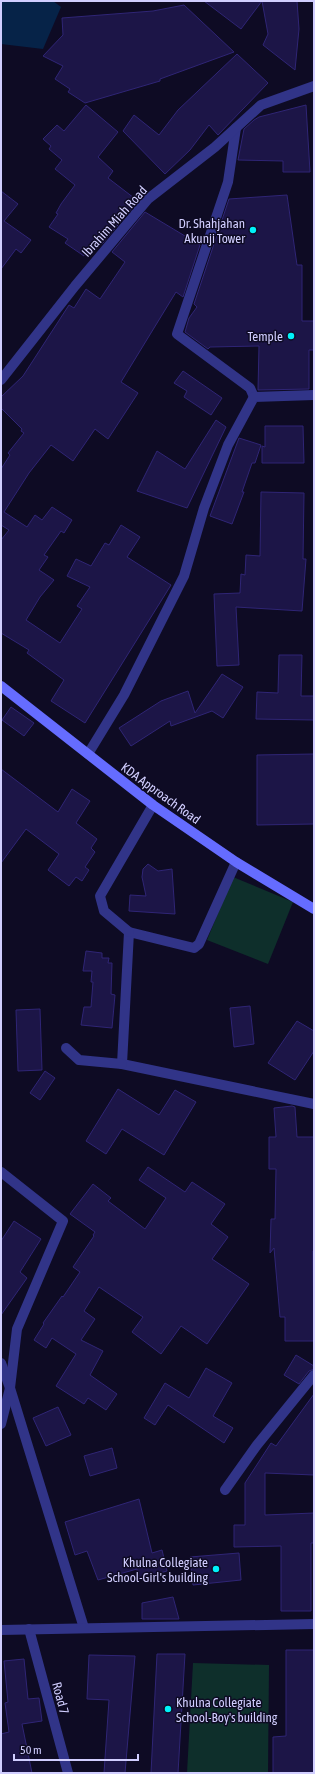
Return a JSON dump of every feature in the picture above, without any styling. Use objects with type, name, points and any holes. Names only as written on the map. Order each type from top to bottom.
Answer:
[{"type":"street","name":"Ibrahim Miah Road","points":[[1,380],[75,286],[148,199],[216,147],[261,105],[314,86]]},
{"type":"street","points":[[236,128],[228,182],[177,334],[250,388],[254,397]]},
{"type":"street","points":[[254,397],[314,395]]},
{"type":"street","points":[[88,754],[124,695],[184,576],[204,508],[228,445],[254,397]]},
{"type":"street","name":"KDA Approach Road","points":[[1,686],[153,805],[236,862],[314,908]]},
{"type":"street","points":[[153,805],[100,896],[104,911],[129,932],[194,948],[199,944],[236,862]]},
{"type":"street","points":[[122,1064],[129,932]]},
{"type":"street","points":[[66,1048],[79,1060],[122,1064],[314,1104]]},
{"type":"street","points":[[1,1172],[63,1221],[17,1329],[10,1388],[1,1424]]},
{"type":"street","points":[[1,1363],[84,1628]]},
{"type":"street","points":[[225,1490],[258,1445],[314,1375]]},
{"type":"street","points":[[1,1630],[314,1624]]},
{"type":"street","name":"Road 7","points":[[29,1629],[68,1773]]},
{"type":"green space","points":[[233,877],[293,902],[268,964],[207,940]]},
{"type":"green space","points":[[193,1663],[269,1665],[268,1773],[187,1773]]},
{"type":"water","points":[[1,1],[53,1],[61,7],[43,49],[1,44]]},
{"type":"building","points":[[204,1],[262,1],[241,29]]},
{"type":"building","points":[[262,1],[297,1],[299,29],[295,70],[263,45],[268,34]]},
{"type":"building","points":[[184,5],[234,52],[160,79],[160,81],[85,103],[68,92],[70,89],[55,79],[63,66],[43,56],[63,35],[62,18],[153,11]]},
{"type":"building","points":[[237,54],[268,83],[218,135],[209,125],[190,150],[165,174],[123,131],[134,115],[159,135],[178,110]]},
{"type":"building","points":[[86,105],[118,132],[98,157],[113,171],[108,178],[138,201],[102,244],[94,240],[84,256],[65,243],[68,239],[49,227],[58,214],[56,213],[61,204],[75,185],[55,169],[62,160],[49,149],[51,146],[43,139],[57,125],[64,131]]},
{"type":"building","points":[[306,105],[310,172],[283,172],[283,161],[238,160],[244,129],[254,120],[259,117]]},
{"type":"building","points":[[1,191],[18,204],[4,221],[31,240],[21,253],[16,249],[1,269]]},
{"type":"building","points":[[287,195],[297,265],[302,265],[302,321],[314,321],[314,350],[309,350],[309,389],[258,390],[259,346],[210,347],[208,349],[185,332],[189,318],[197,307],[194,304],[229,199]]},
{"type":"building","points":[[145,212],[200,245],[183,297],[176,292],[121,382],[138,393],[108,439],[95,429],[73,461],[51,445],[29,473],[4,512],[27,527],[35,515],[42,520],[52,507],[72,520],[64,533],[61,531],[44,555],[48,557],[39,570],[54,580],[40,597],[26,620],[60,643],[82,609],[77,606],[90,587],[67,576],[76,559],[91,566],[105,543],[109,545],[121,525],[140,537],[127,557],[171,585],[85,723],[51,701],[64,680],[27,653],[29,650],[1,633],[1,540],[9,530],[1,525],[1,469],[10,455],[8,453],[24,433],[21,431],[22,429],[1,408],[1,397],[23,376],[69,305],[74,308],[86,289],[100,299],[125,262],[112,252]]},
{"type":"building","points":[[183,371],[222,398],[211,415],[184,397],[187,391],[174,383]]},
{"type":"building","points":[[216,420],[226,427],[187,508],[137,491],[157,451],[185,469]]},
{"type":"building","points":[[265,426],[303,426],[304,463],[262,463],[262,446],[265,447]]},
{"type":"building","points":[[239,438],[261,445],[255,463],[252,463],[242,492],[244,492],[232,524],[210,516]]},
{"type":"building","points":[[261,492],[304,493],[303,559],[306,559],[302,611],[236,607],[239,665],[217,666],[214,594],[240,593],[241,574],[245,575],[246,555],[260,556]]},
{"type":"building","points":[[279,655],[302,655],[301,696],[314,696],[314,720],[256,719],[257,692],[278,693]]},
{"type":"building","points":[[222,674],[243,687],[223,718],[212,711],[171,726],[170,721],[131,746],[119,728],[161,701],[188,691],[195,713]]},
{"type":"building","points":[[11,707],[34,723],[24,736],[2,720]]},
{"type":"building","points":[[314,754],[314,824],[257,825],[257,755]]},
{"type":"building","points":[[1,769],[58,812],[72,789],[90,801],[76,823],[97,839],[91,848],[95,852],[85,867],[89,870],[82,881],[76,877],[69,886],[48,870],[59,854],[26,829],[1,863]]},
{"type":"building","points":[[148,864],[158,871],[172,869],[175,914],[129,911],[130,895],[146,896],[142,877],[143,869]]},
{"type":"building","points":[[86,951],[102,953],[102,958],[109,958],[108,963],[112,963],[111,994],[115,995],[112,1028],[81,1025],[84,1007],[91,1007],[93,982],[91,982],[92,971],[83,971]]},
{"type":"building","points":[[250,1006],[254,1044],[234,1047],[230,1008]]},
{"type":"building","points":[[40,1009],[42,1070],[18,1071],[16,1010]]},
{"type":"building","points":[[297,1021],[314,1031],[314,1051],[295,1080],[268,1063]]},
{"type":"building","points":[[45,1071],[55,1078],[40,1100],[30,1093]]},
{"type":"building","points":[[118,1089],[159,1115],[175,1090],[196,1102],[164,1155],[122,1129],[106,1154],[86,1141]]},
{"type":"building","points":[[295,1107],[297,1137],[314,1137],[314,1341],[285,1341],[285,1317],[280,1317],[274,1248],[270,1253],[271,1219],[275,1219],[276,1169],[269,1169],[269,1137],[276,1137],[274,1108]]},
{"type":"building","points":[[148,1167],[185,1192],[192,1182],[225,1204],[211,1224],[228,1237],[212,1259],[249,1284],[207,1344],[181,1326],[161,1354],[132,1332],[143,1317],[99,1287],[84,1311],[95,1319],[81,1340],[103,1351],[90,1375],[117,1394],[106,1410],[88,1398],[84,1404],[56,1386],[76,1354],[52,1338],[46,1348],[34,1340],[44,1324],[43,1323],[80,1272],[73,1267],[94,1236],[93,1235],[95,1232],[70,1214],[93,1184],[111,1198],[108,1201],[145,1229],[166,1198],[139,1180]]},
{"type":"building","points":[[14,1221],[41,1239],[20,1272],[27,1278],[1,1315],[1,1241]]},
{"type":"building","points":[[296,1355],[314,1366],[314,1369],[309,1371],[299,1384],[284,1375]]},
{"type":"building","points":[[206,1368],[232,1383],[213,1416],[233,1428],[224,1443],[168,1405],[155,1425],[144,1418],[165,1383],[189,1398]]},
{"type":"building","points":[[314,1394],[314,1475],[265,1473],[265,1515],[314,1513],[314,1543],[311,1543],[311,1611],[281,1611],[281,1546],[234,1547],[234,1525],[245,1525],[245,1483],[271,1443],[276,1446]]},
{"type":"building","points":[[58,1407],[71,1435],[46,1446],[33,1418]]},
{"type":"building","points":[[112,1448],[117,1468],[90,1476],[84,1456]]},
{"type":"building","points":[[139,1499],[152,1553],[162,1550],[167,1571],[138,1579],[137,1569],[98,1580],[87,1551],[75,1555],[65,1522]]},
{"type":"building","name":"Khulna Collegiate School-Girl's building","points":[[239,1553],[241,1580],[193,1585],[190,1557]]},
{"type":"building","points":[[173,1597],[179,1619],[142,1619],[142,1603]]},
{"type":"building","points":[[286,1650],[314,1650],[314,1773],[273,1773],[273,1737],[286,1736]]},
{"type":"building","points":[[157,1654],[185,1654],[178,1773],[151,1773]]},
{"type":"building","points":[[89,1655],[135,1656],[125,1773],[104,1773],[109,1700],[87,1699]]},
{"type":"building","points":[[24,1659],[28,1699],[39,1698],[42,1721],[22,1724],[32,1773],[1,1773],[1,1734],[9,1732],[5,1703],[8,1702],[4,1661]]},
{"type":"place","name":"Dr. Shahjahan Akunji Tower","points":[[253,230]]},
{"type":"place","name":"Temple","points":[[291,336]]},
{"type":"place","name":"Khulna Collegiate School-Girl's building","points":[[216,1569]]},
{"type":"place","name":"Khulna Collegiate School-Boy's building","points":[[168,1709]]}]
